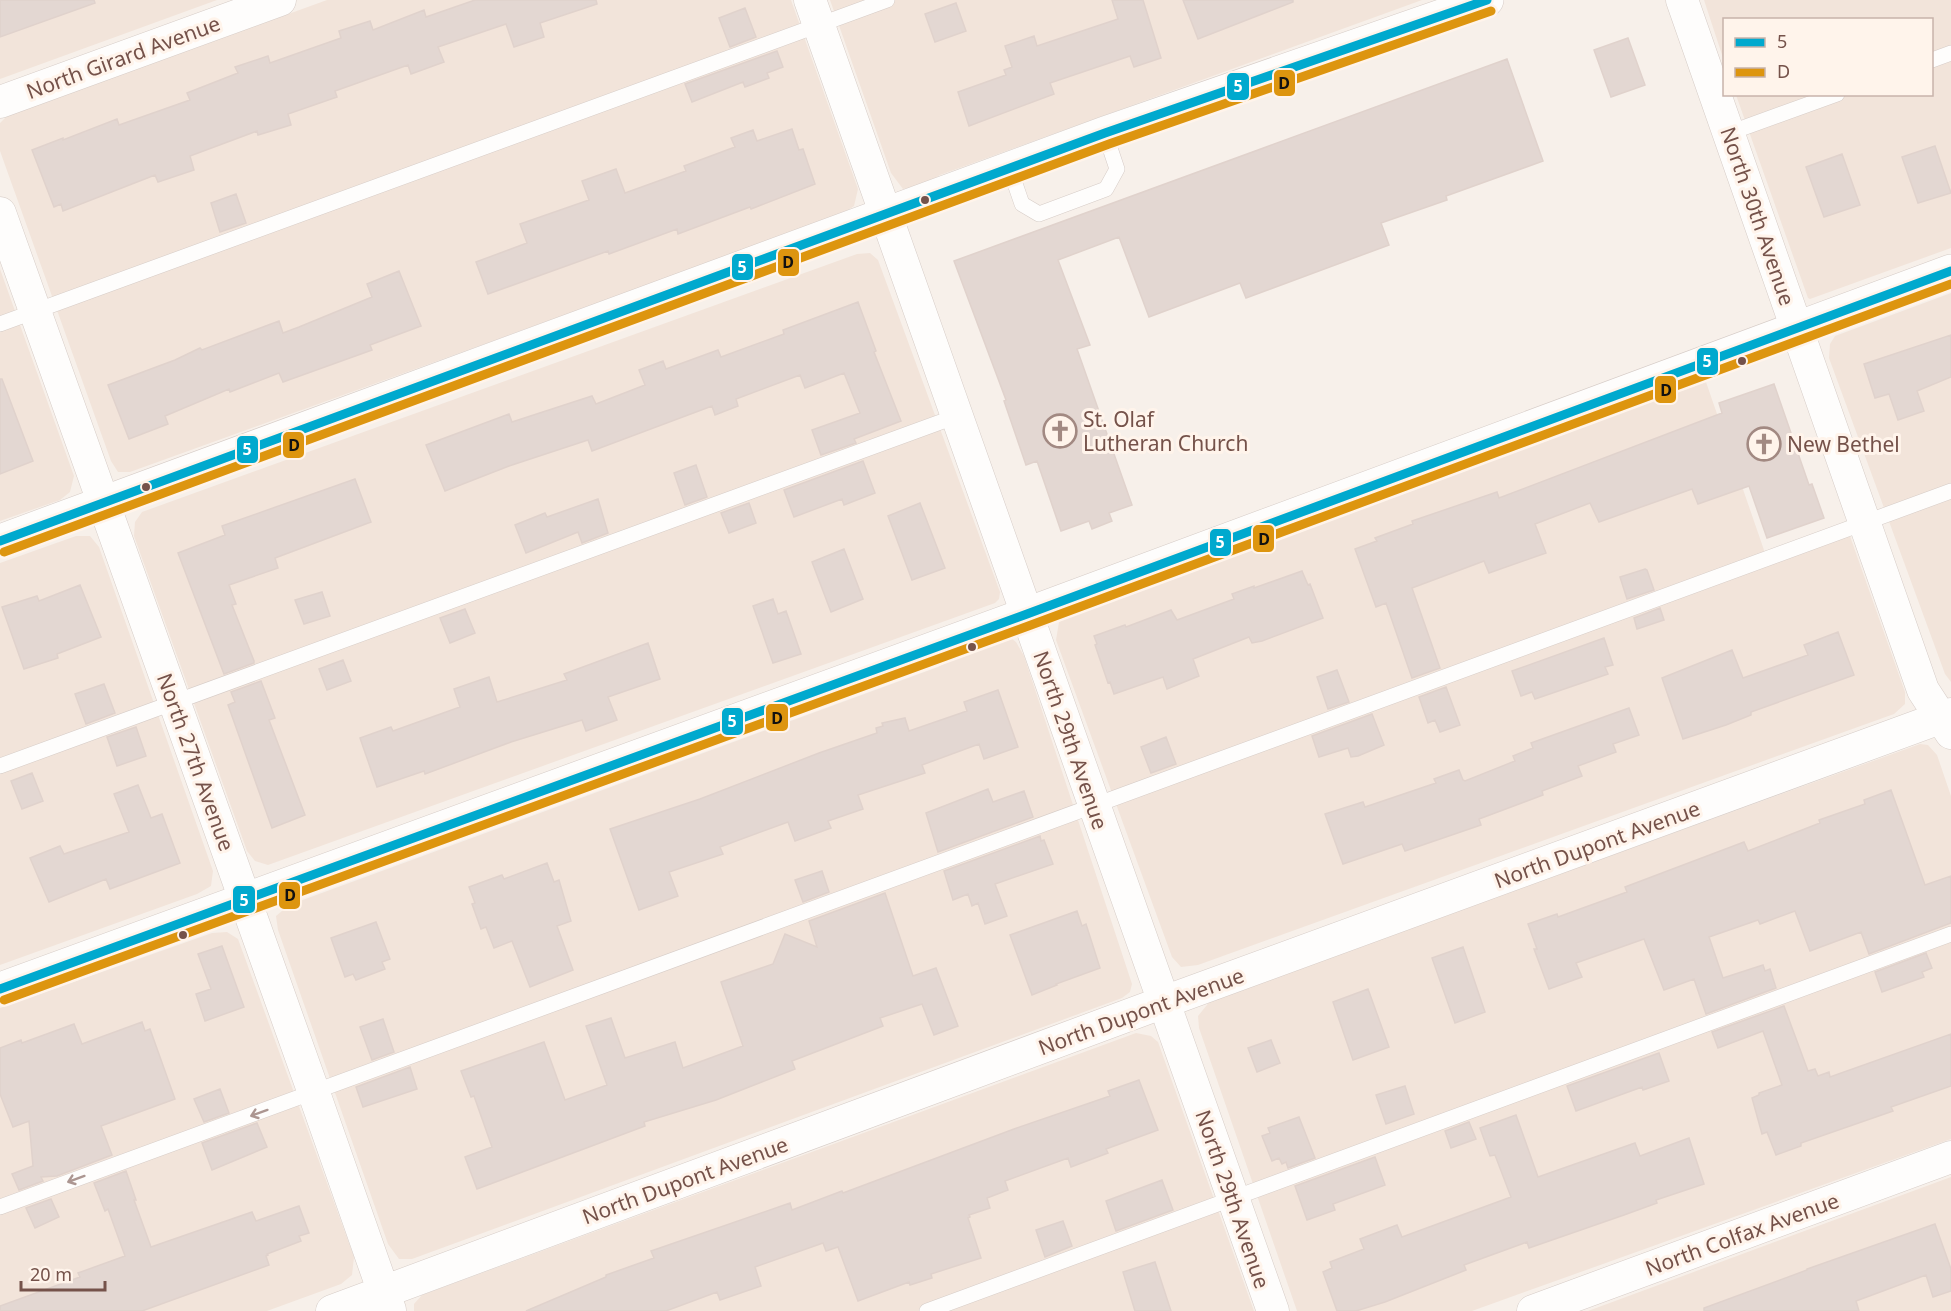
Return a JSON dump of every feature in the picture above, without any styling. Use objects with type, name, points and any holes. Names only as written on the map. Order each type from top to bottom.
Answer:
[{"type":"street","name":"North Girard Avenue","points":[[0,102],[280,0]]},
{"type":"street","points":[[0,541],[1105,133],[1487,0]]},
{"type":"street","name":"North 30th Avenue","points":[[1682,0],[1923,690],[1948,722]]},
{"type":"street","name":"North 29th Avenue","points":[[814,13],[1273,1311]]},
{"type":"street","name":"North 27th Avenue","points":[[0,213],[387,1301]]},
{"type":"street","points":[[0,989],[1027,614],[1951,272]]},
{"type":"street","name":"North Dupont Avenue","points":[[332,1311],[387,1301],[1164,1002],[1948,722]]},
{"type":"street","name":"North Colfax Avenue","points":[[1533,1311],[1951,1157]]},
{"type":"lane","points":[[0,324],[814,13],[887,0]]},
{"type":"lane","points":[[1933,60],[1951,53]]},
{"type":"lane","points":[[1729,134],[1832,96]]},
{"type":"lane","points":[[1010,169],[1022,204],[1039,214],[1106,189],[1117,169],[1105,133]]},
{"type":"lane","points":[[0,766],[957,416]]},
{"type":"lane","points":[[0,1207],[1951,491]]},
{"type":"lane","points":[[927,1311],[1951,934]]},
{"type":"shaded area","points":[[0,0],[217,0],[0,79]]},
{"type":"shaded area","points":[[327,0],[791,0],[858,189],[854,206],[841,215],[130,472],[118,472],[111,461],[0,151],[0,123],[7,116]]},
{"type":"shaded area","points":[[830,0],[1422,0],[940,175],[922,186],[903,189],[891,173]]},
{"type":"shaded area","points":[[1704,0],[1951,0],[1951,248],[1808,298],[1736,96],[1933,96],[1933,18],[1723,18],[1723,58]]},
{"type":"shaded area","points":[[870,253],[878,260],[1000,592],[999,599],[995,603],[268,865],[255,861],[247,851],[134,536],[135,522],[142,512],[857,254]]},
{"type":"shaded area","points":[[0,269],[74,476],[70,492],[60,500],[0,521]]},
{"type":"shaded area","points":[[1951,293],[1951,682],[1945,674],[1829,358],[1830,344],[1835,336]]},
{"type":"shaded area","points":[[1706,382],[1765,553],[1845,522],[1905,692],[1905,704],[1894,714],[1198,965],[1181,967],[1172,957],[1056,640],[1059,622],[1072,612]]},
{"type":"shaded area","points":[[76,536],[90,536],[99,547],[213,871],[211,886],[197,894],[0,965],[0,563]]},
{"type":"shaded area","points":[[991,635],[1007,635],[1016,642],[1024,656],[1132,984],[1130,992],[1122,998],[412,1259],[399,1259],[388,1244],[278,930],[276,916],[289,905],[938,667]]},
{"type":"shaded area","points":[[1920,744],[1928,745],[1937,755],[1951,796],[1951,1139],[1472,1311],[1297,1311],[1199,1028],[1198,1016],[1211,1000]]},
{"type":"shaded area","points":[[227,932],[238,939],[354,1257],[352,1275],[341,1284],[267,1311],[0,1311],[0,1008],[212,933]]},
{"type":"shaded area","points":[[1136,1033],[1151,1036],[1158,1042],[1254,1311],[414,1311],[414,1304],[422,1295]]},
{"type":"shaded area","points":[[1951,1177],[1951,1311],[1588,1311]]},
{"type":"building","points":[[0,0],[94,0],[95,3],[0,37]]},
{"type":"building","points":[[475,0],[596,0],[597,4],[540,23],[544,37],[514,47],[506,24],[438,47],[444,62],[411,74],[408,65],[335,91],[337,97],[288,114],[291,125],[258,135],[257,131],[190,156],[194,170],[158,182],[155,175],[63,211],[61,204],[54,207],[32,150],[117,119],[119,125],[190,100],[187,93],[238,73],[235,67],[268,56],[270,63],[341,38],[339,31],[370,21],[373,30],[424,10],[426,17]]},
{"type":"building","points":[[1112,0],[1143,0],[1161,58],[1134,67],[1130,56],[1050,83],[1054,94],[969,126],[958,92],[1006,75],[1004,70],[1012,67],[1005,46],[1034,36],[1037,46],[1118,19]]},
{"type":"building","points":[[1183,0],[1293,0],[1293,2],[1198,39]]},
{"type":"building","points":[[956,3],[966,31],[935,42],[925,14]]},
{"type":"building","points":[[745,8],[756,37],[730,47],[719,18]]},
{"type":"building","points":[[1628,38],[1645,85],[1611,97],[1594,50]]},
{"type":"building","points":[[777,51],[783,67],[767,73],[769,78],[745,87],[743,82],[692,102],[685,84]]},
{"type":"building","points":[[1507,59],[1543,161],[1446,196],[1447,200],[1381,223],[1389,245],[1246,298],[1240,283],[1149,317],[1119,237],[1058,260],[1090,345],[1077,349],[1132,505],[1109,513],[1112,521],[1092,529],[1089,521],[1061,531],[1037,461],[1026,465],[1004,401],[1006,400],[954,261]]},
{"type":"building","points":[[792,129],[799,150],[803,149],[815,184],[678,234],[677,229],[488,294],[476,262],[527,243],[520,224],[589,200],[582,181],[616,169],[625,193],[686,171],[684,166],[735,147],[731,138],[753,130],[757,141]]},
{"type":"building","points":[[1935,146],[1951,193],[1918,203],[1902,157]]},
{"type":"building","points":[[1842,154],[1860,205],[1824,217],[1806,167]]},
{"type":"building","points":[[236,194],[246,223],[220,232],[211,203]]},
{"type":"building","points":[[399,271],[421,326],[370,345],[372,350],[283,382],[279,373],[230,392],[229,389],[165,416],[168,424],[129,439],[108,385],[175,360],[200,348],[202,350],[279,321],[283,333],[299,327],[372,297],[367,284]]},
{"type":"building","points":[[858,302],[876,351],[874,352],[901,421],[854,439],[856,443],[821,455],[812,430],[860,413],[844,373],[805,388],[800,375],[736,399],[738,406],[715,415],[712,406],[592,451],[588,440],[509,466],[445,491],[426,445],[509,414],[512,422],[592,396],[596,404],[645,385],[639,370],[663,361],[666,369],[718,350],[721,357],[784,334],[783,330]]},
{"type":"building","points":[[1951,335],[1951,377],[1917,391],[1924,411],[1898,420],[1889,394],[1875,398],[1864,364]]},
{"type":"building","points":[[0,379],[2,379],[33,461],[0,474]]},
{"type":"building","points":[[1774,384],[1809,485],[1812,484],[1824,518],[1767,538],[1749,486],[1698,504],[1692,489],[1599,522],[1590,503],[1535,524],[1546,553],[1489,573],[1484,561],[1412,588],[1440,668],[1412,678],[1386,603],[1376,607],[1355,549],[1377,541],[1375,538],[1413,524],[1412,521],[1497,492],[1499,498],[1722,413],[1719,403]]},
{"type":"building","points":[[863,461],[875,493],[844,505],[842,499],[794,517],[784,490]]},
{"type":"building","points":[[696,465],[707,497],[685,505],[674,473]]},
{"type":"building","points":[[355,479],[371,522],[275,558],[278,568],[229,585],[236,604],[232,605],[254,663],[224,674],[178,553],[225,535],[222,526]]},
{"type":"building","points":[[598,499],[608,533],[582,543],[578,532],[526,553],[515,525],[545,513],[547,517]]},
{"type":"building","points":[[749,503],[756,523],[729,533],[721,513]]},
{"type":"building","points":[[920,503],[945,568],[912,580],[888,516]]},
{"type":"building","points":[[844,549],[863,599],[831,612],[812,562]]},
{"type":"building","points":[[1645,569],[1654,590],[1627,599],[1620,577]]},
{"type":"building","points":[[1302,571],[1308,585],[1310,584],[1323,618],[1262,641],[1252,643],[1249,637],[1193,659],[1199,676],[1167,689],[1163,677],[1114,694],[1110,682],[1108,683],[1094,636],[1171,610],[1177,620],[1234,599],[1232,594]]},
{"type":"building","points":[[80,585],[101,637],[57,654],[58,658],[24,669],[2,607],[37,596],[39,601]]},
{"type":"building","points":[[322,592],[330,616],[304,624],[295,600]]},
{"type":"building","points":[[773,599],[778,614],[786,611],[801,654],[773,663],[753,606]]},
{"type":"building","points":[[1660,608],[1664,620],[1637,629],[1634,618]]},
{"type":"building","points":[[465,609],[475,633],[450,643],[440,618]]},
{"type":"building","points":[[1838,632],[1854,675],[1751,712],[1751,715],[1726,725],[1683,739],[1662,678],[1732,650],[1743,678],[1808,655],[1804,645]]},
{"type":"building","points":[[1604,638],[1613,665],[1605,667],[1608,674],[1535,699],[1532,692],[1521,696],[1512,671]]},
{"type":"building","points":[[648,643],[660,679],[608,697],[617,720],[586,731],[582,720],[511,742],[425,774],[424,771],[377,787],[360,738],[391,727],[393,731],[460,707],[454,689],[489,677],[497,702],[567,680],[564,674]]},
{"type":"building","points":[[343,660],[351,681],[327,690],[319,669]]},
{"type":"building","points":[[1337,670],[1349,702],[1328,709],[1317,677]]},
{"type":"building","points":[[261,681],[275,718],[269,720],[305,815],[272,828],[228,705],[235,702],[231,692]]},
{"type":"building","points":[[104,684],[115,713],[86,724],[75,694]]},
{"type":"building","points":[[1446,687],[1460,725],[1440,732],[1435,720],[1428,723],[1419,697]]},
{"type":"building","points":[[998,690],[1018,747],[984,759],[979,744],[922,765],[925,773],[858,795],[863,809],[828,821],[831,828],[795,841],[788,822],[720,847],[723,854],[669,872],[678,896],[639,910],[610,829],[700,799],[877,733],[876,728],[883,726],[882,723],[905,718],[909,731],[967,711],[964,702]]},
{"type":"building","points":[[1629,708],[1639,735],[1613,744],[1616,752],[1578,766],[1582,776],[1542,791],[1543,795],[1479,819],[1481,825],[1405,851],[1402,844],[1343,864],[1325,814],[1363,802],[1365,807],[1436,783],[1434,779],[1459,770],[1465,781],[1515,761],[1513,756],[1533,748],[1531,743]]},
{"type":"building","points":[[1372,714],[1384,745],[1358,756],[1351,757],[1348,748],[1319,757],[1312,736]]},
{"type":"building","points":[[136,727],[146,756],[117,766],[107,737]]},
{"type":"building","points":[[1166,737],[1176,764],[1151,773],[1141,747]]},
{"type":"building","points":[[32,773],[43,801],[22,809],[11,781]]},
{"type":"building","points":[[138,785],[151,818],[162,814],[180,863],[110,889],[106,879],[49,902],[30,858],[60,846],[64,854],[129,832],[114,794]]},
{"type":"building","points":[[988,789],[993,802],[1024,791],[1033,817],[938,852],[926,813]]},
{"type":"building","points":[[1891,790],[1925,885],[1951,876],[1951,923],[1869,954],[1861,932],[1810,951],[1795,911],[1760,924],[1758,920],[1709,937],[1723,978],[1763,965],[1765,971],[1770,969],[1776,988],[1706,1014],[1694,979],[1664,990],[1644,939],[1576,963],[1582,977],[1549,989],[1534,949],[1537,949],[1528,924],[1557,914],[1558,917],[1627,892],[1625,887],[1744,842],[1748,851],[1820,823],[1819,820],[1865,804],[1864,800]]},
{"type":"building","points":[[1040,836],[1041,841],[1044,840],[1053,864],[995,884],[1007,916],[985,924],[978,903],[972,906],[968,894],[953,900],[944,871]]},
{"type":"building","points":[[547,863],[554,882],[559,880],[571,921],[557,926],[573,970],[530,987],[512,941],[494,948],[486,927],[481,929],[469,887],[502,875],[504,879]]},
{"type":"building","points":[[822,871],[829,892],[803,902],[795,880]]},
{"type":"building","points":[[885,893],[913,976],[936,968],[958,1026],[934,1035],[922,1004],[880,1018],[883,1026],[792,1061],[795,1069],[716,1100],[644,1122],[645,1126],[477,1189],[465,1157],[492,1147],[474,1096],[471,1097],[461,1071],[544,1042],[565,1100],[607,1085],[586,1026],[611,1018],[625,1058],[675,1042],[683,1068],[743,1046],[721,982],[773,964],[785,934],[817,947],[809,921]]},
{"type":"building","points":[[1077,911],[1082,926],[1086,924],[1100,968],[1032,995],[1010,935]]},
{"type":"building","points":[[376,922],[390,959],[382,962],[385,969],[356,980],[353,974],[345,977],[331,938]]},
{"type":"building","points":[[222,946],[244,1007],[205,1021],[196,994],[211,989],[198,954]]},
{"type":"building","points":[[1463,947],[1485,1012],[1455,1023],[1432,958]]},
{"type":"building","points":[[1926,953],[1932,968],[1922,972],[1924,977],[1882,992],[1875,972]]},
{"type":"building","points":[[1368,989],[1389,1047],[1353,1060],[1333,1002]]},
{"type":"building","points":[[1784,1006],[1808,1071],[1815,1069],[1818,1076],[1829,1072],[1830,1077],[1951,1034],[1951,1086],[1891,1107],[1893,1111],[1801,1143],[1801,1146],[1776,1155],[1767,1132],[1762,1134],[1752,1098],[1759,1093],[1782,1085],[1763,1031],[1718,1048],[1712,1032]]},
{"type":"building","points":[[383,1019],[394,1052],[372,1060],[360,1027]]},
{"type":"building","points":[[142,1022],[145,1031],[150,1029],[175,1099],[101,1126],[112,1155],[57,1176],[41,1177],[43,1181],[19,1190],[12,1174],[33,1166],[29,1121],[13,1127],[0,1094],[0,1048],[21,1040],[22,1043],[74,1024],[82,1044]]},
{"type":"building","points":[[1271,1040],[1280,1063],[1257,1072],[1248,1048]]},
{"type":"building","points":[[1659,1053],[1669,1081],[1643,1090],[1642,1087],[1576,1111],[1567,1086]]},
{"type":"building","points":[[410,1067],[417,1089],[363,1107],[356,1087]]},
{"type":"building","points":[[1139,1080],[1158,1130],[1106,1149],[1108,1153],[1071,1167],[1068,1158],[1005,1181],[1008,1190],[987,1198],[990,1208],[969,1215],[968,1218],[981,1258],[931,1274],[932,1278],[910,1285],[909,1282],[858,1301],[838,1247],[826,1251],[823,1243],[755,1267],[761,1286],[720,1300],[717,1292],[666,1311],[526,1311],[606,1277],[606,1275],[654,1258],[651,1251],[790,1203],[792,1210],[842,1191],[843,1193],[1110,1096],[1108,1091]]},
{"type":"building","points":[[1405,1086],[1414,1114],[1386,1124],[1376,1095]]},
{"type":"building","points":[[220,1089],[229,1113],[204,1122],[194,1099]]},
{"type":"building","points":[[1516,1115],[1538,1177],[1635,1143],[1640,1156],[1689,1138],[1704,1184],[1529,1248],[1527,1242],[1464,1265],[1466,1270],[1385,1302],[1356,1311],[1337,1311],[1323,1272],[1332,1268],[1330,1262],[1364,1249],[1360,1239],[1397,1225],[1402,1237],[1511,1197],[1495,1155],[1490,1156],[1480,1128]]},
{"type":"building","points":[[1299,1117],[1315,1158],[1288,1168],[1286,1162],[1282,1164],[1279,1158],[1272,1161],[1262,1136],[1270,1133],[1268,1128]]},
{"type":"building","points":[[1469,1122],[1476,1139],[1451,1148],[1445,1131]]},
{"type":"building","points":[[257,1123],[267,1147],[212,1170],[202,1143]]},
{"type":"building","points":[[1375,1157],[1385,1185],[1333,1204],[1335,1210],[1307,1220],[1295,1186]]},
{"type":"building","points":[[126,1171],[151,1247],[252,1212],[256,1221],[299,1206],[309,1233],[299,1236],[301,1241],[267,1254],[269,1265],[142,1311],[0,1311],[0,1306],[80,1277],[78,1273],[125,1256],[108,1209],[105,1211],[94,1183]]},
{"type":"building","points":[[1162,1180],[1173,1210],[1116,1231],[1106,1201]]},
{"type":"building","points":[[51,1199],[59,1217],[35,1228],[26,1208]]},
{"type":"building","points":[[1063,1221],[1072,1246],[1045,1257],[1036,1230]]},
{"type":"building","points":[[1935,1224],[1951,1269],[1951,1291],[1933,1297],[1926,1275],[1856,1301],[1859,1311],[1704,1311],[1704,1308],[1807,1269]]},
{"type":"building","points":[[1155,1262],[1171,1311],[1135,1311],[1123,1272]]},
{"type":"transit line","name":"5","points":[[0,541],[1105,133],[1487,0]]},
{"type":"transit line","name":"D","points":[[4,552],[1109,144],[1491,11]]},
{"type":"transit line","name":"5","points":[[0,989],[1027,614],[1951,271]]},
{"type":"transit line","name":"D","points":[[4,1000],[1031,625],[1951,284]]},
{"type":"place","name":"St. Olaf Lutheran Church","points":[[1060,431]]},
{"type":"place","name":"New Bethel","points":[[1764,444]]}]
